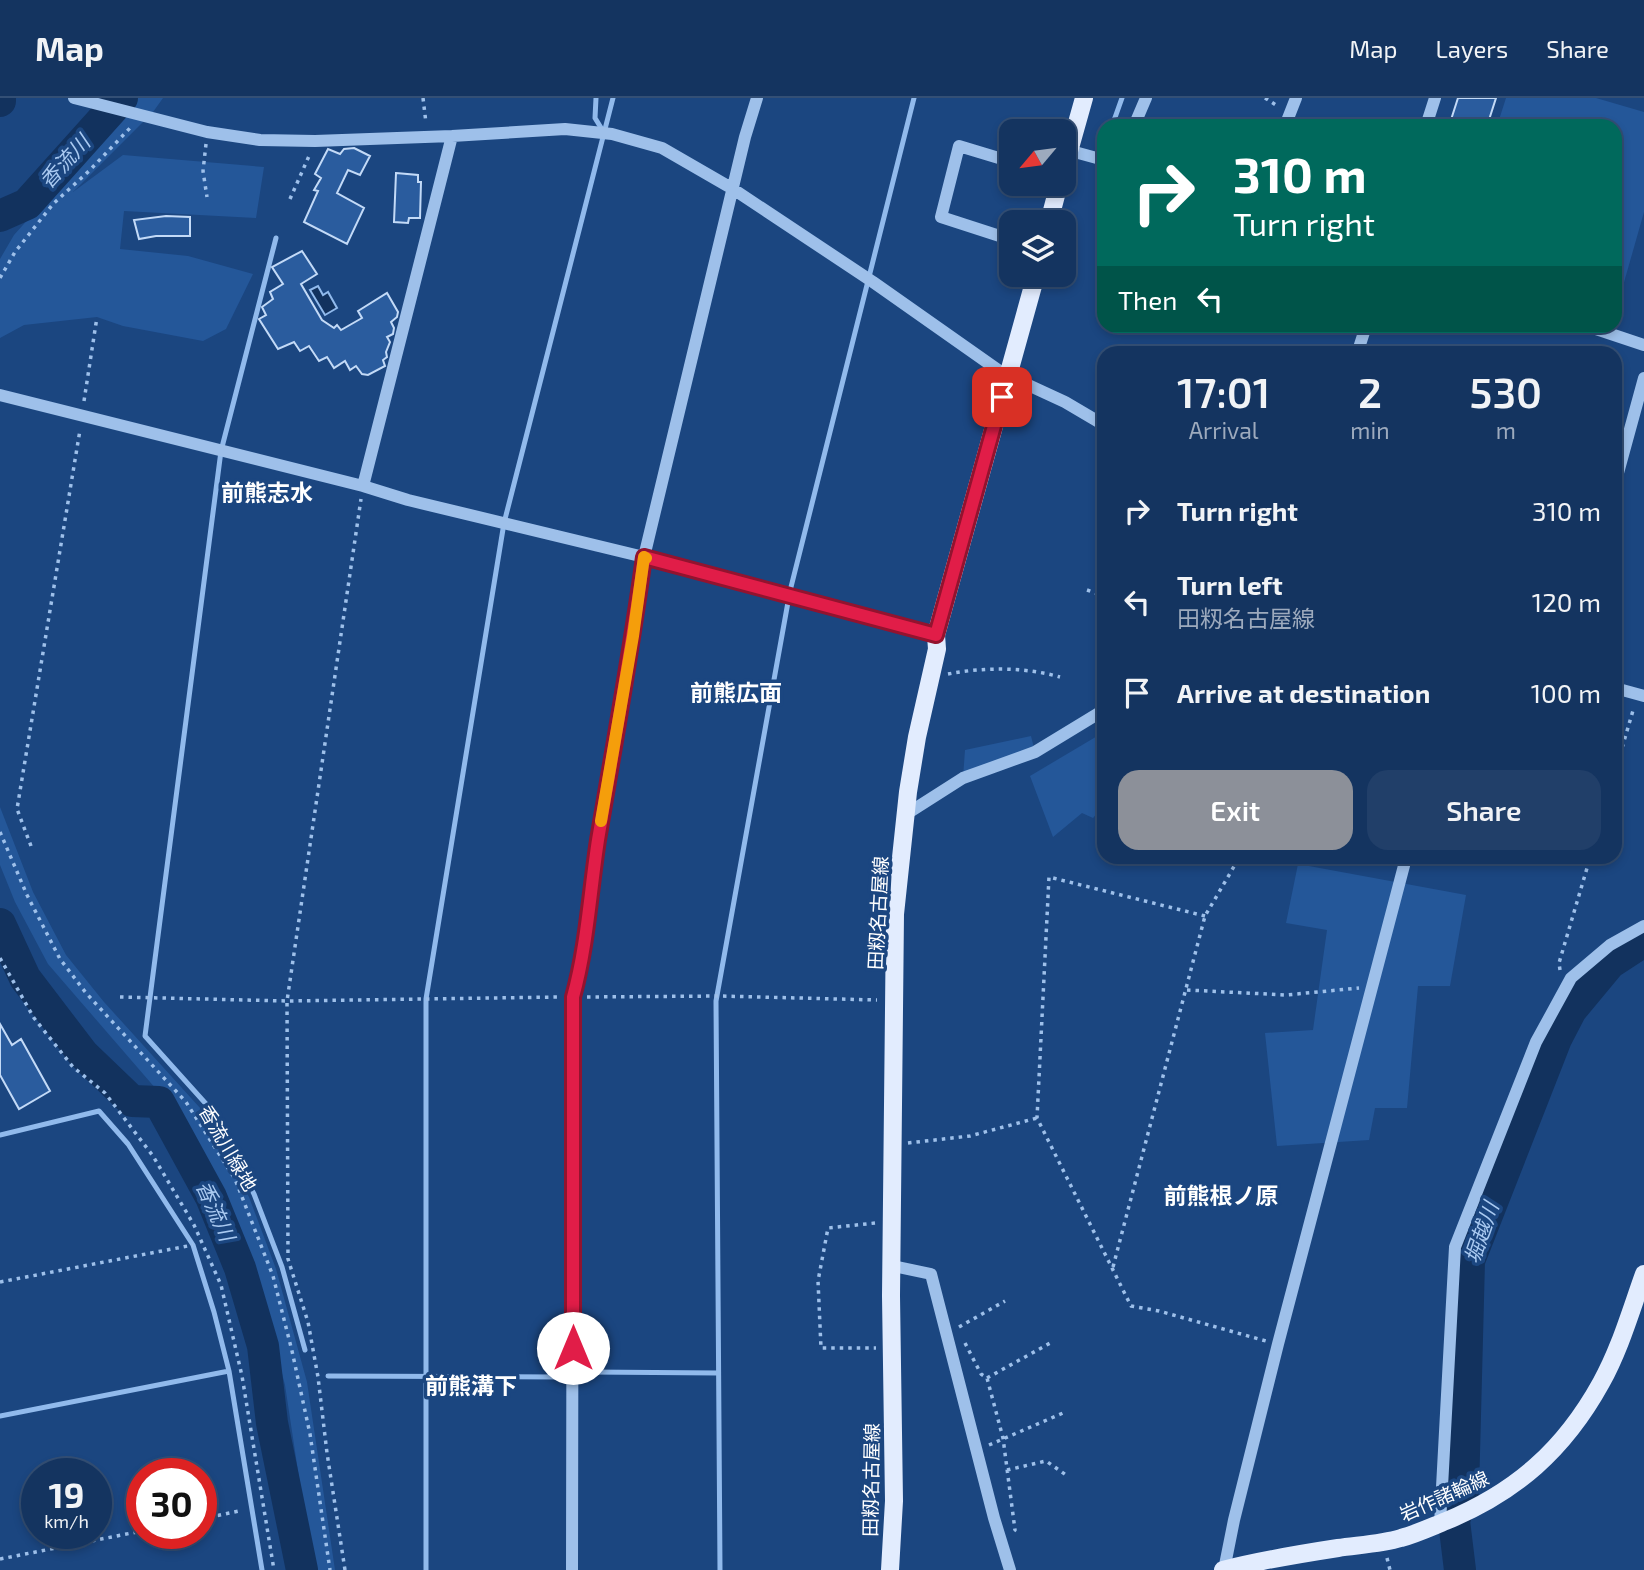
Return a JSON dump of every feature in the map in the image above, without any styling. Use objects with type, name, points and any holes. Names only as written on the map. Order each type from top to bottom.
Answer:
[{"type":"main road","points":[[1076,128],[1084,98]]},
{"type":"main road","name":"田籾名古屋線","points":[[890,1570],[894,1501],[891,1146],[895,914],[905,815],[915,748],[937,649],[936,635],[1033,287]]},
{"type":"main road","name":"岩作諸輪線","points":[[1223,1570],[1400,1538],[1482,1506],[1505,1491],[1544,1459],[1586,1408],[1618,1346],[1644,1274]]},
{"type":"street","points":[[74,98],[207,132],[260,140],[315,141],[565,129],[612,134],[662,148],[733,189],[873,282],[1008,377],[1065,402],[1097,421]]},
{"type":"street","points":[[572,1570],[573,997],[580,972],[588,904],[644,557],[757,98]]},
{"type":"street","points":[[1137,119],[1146,98]]},
{"type":"street","points":[[1287,119],[1296,98]]},
{"type":"street","points":[[1428,119],[1434,98]]},
{"type":"street","points":[[363,486],[452,136]]},
{"type":"street","points":[[999,158],[959,146],[940,217],[999,236]]},
{"type":"street","points":[[1076,153],[1097,158]]},
{"type":"street","points":[[1608,333],[1644,345]]},
{"type":"street","points":[[1622,458],[1644,378]]},
{"type":"street","points":[[0,396],[644,557],[936,635]]},
{"type":"street","points":[[1622,690],[1641,695]]},
{"type":"street","points":[[905,815],[963,778],[1035,752],[1097,714]]},
{"type":"street","points":[[1223,1570],[1278,1344],[1404,864]]},
{"type":"street","points":[[1440,1524],[1455,1247],[1536,1042],[1571,978],[1610,945],[1644,926]]},
{"type":"street","points":[[893,1266],[931,1274],[951,1330],[976,1448],[1010,1570]]},
{"type":"path","points":[[423,98],[428,135]]},
{"type":"path","points":[[0,278],[15,252],[53,204],[89,172],[142,116]]},
{"type":"path","points":[[207,132],[203,171],[207,197]]},
{"type":"path","points":[[290,199],[315,141]]},
{"type":"path","points":[[30,846],[17,809],[97,317]]},
{"type":"path","points":[[345,1570],[308,1322],[288,1259],[287,1001],[363,486]]},
{"type":"path","points":[[1087,590],[1097,594]]},
{"type":"path","points":[[929,678],[964,671],[1036,670],[1060,677]]},
{"type":"path","points":[[1622,751],[1641,695]]},
{"type":"path","name":"香流川緑地","points":[[0,832],[27,895],[61,959],[86,993],[186,1102],[235,1180],[274,1276],[310,1434],[330,1570]]},
{"type":"path","points":[[1113,1269],[1205,916],[1236,864]]},
{"type":"path","points":[[1564,992],[1559,963],[1588,864]]},
{"type":"path","points":[[1205,916],[1049,877],[1037,1118],[1131,1306],[1159,1311],[1278,1344]]},
{"type":"path","points":[[0,958],[34,1018],[73,1067],[106,1093],[153,1156],[199,1237],[221,1285],[242,1376],[274,1570]]},
{"type":"path","points":[[1187,990],[1286,995],[1371,987]]},
{"type":"path","points":[[120,997],[287,1001],[720,996],[895,1001]]},
{"type":"path","points":[[891,1146],[970,1136],[1037,1118]]},
{"type":"path","points":[[892,1221],[828,1228],[818,1281],[821,1348],[892,1347]]},
{"type":"path","points":[[0,1282],[193,1245]]},
{"type":"path","points":[[1001,1541],[1016,1530],[1003,1438],[986,1378],[951,1330],[1005,1301]]},
{"type":"path","points":[[986,1378],[1052,1342]]},
{"type":"path","points":[[976,1448],[996,1443],[1063,1413]]},
{"type":"path","points":[[1007,1470],[1046,1461],[1066,1475]]},
{"type":"path","points":[[217,1516],[239,1511]]},
{"type":"path","points":[[0,1559],[126,1534]]},
{"type":"shaded area","points":[[137,98],[163,98],[153,112],[73,192],[123,155],[264,167],[256,218],[124,211],[120,249],[188,256],[253,274],[226,329],[203,341],[123,326],[97,317],[24,325],[0,338],[0,259],[14,235]]},
{"type":"shaded area","points":[[1506,98],[1596,98],[1644,112],[1644,212],[1622,289],[1622,119],[1499,119]]},
{"type":"shaded area","points":[[318,286],[323,295],[328,292],[337,308],[325,315],[310,290]]},
{"type":"shaded area","points":[[1031,736],[1035,752],[963,778],[965,750]]},
{"type":"shaded area","points":[[1097,736],[1097,813],[1093,818],[1082,813],[1053,837],[1030,776]]},
{"type":"shaded area","points":[[0,807],[33,892],[66,955],[104,1002],[201,1109],[249,1197],[276,1269],[307,1382],[335,1570],[313,1570],[285,1385],[256,1274],[231,1206],[182,1119],[48,964],[15,902],[0,865]]},
{"type":"shaded area","points":[[1298,864],[1466,895],[1450,986],[1418,986],[1407,1108],[1375,1108],[1369,1140],[1277,1146],[1265,1033],[1313,1030],[1327,930],[1286,923]]},
{"type":"building","points":[[1458,98],[1496,98],[1489,119],[1451,119]]},
{"type":"building","points":[[354,148],[370,156],[360,175],[348,170],[337,193],[364,208],[347,244],[304,222],[318,191],[314,190],[321,178],[315,174],[328,149],[340,154],[344,149]]},
{"type":"building","points":[[396,173],[418,175],[418,182],[421,182],[420,218],[409,218],[408,223],[394,222]]},
{"type":"building","points":[[166,216],[190,217],[190,236],[139,239],[134,220]]},
{"type":"building","points":[[302,251],[317,274],[301,284],[322,320],[334,328],[337,325],[341,330],[362,318],[358,311],[387,293],[398,312],[391,322],[393,334],[387,337],[390,342],[387,357],[383,360],[385,366],[368,375],[362,374],[356,366],[350,370],[345,361],[334,368],[327,357],[319,361],[309,346],[300,351],[294,342],[278,349],[259,319],[266,315],[262,307],[273,299],[270,292],[283,284],[272,267]]},
{"type":"building","points":[[0,1024],[12,1045],[21,1039],[50,1091],[19,1109],[0,1075]]},
{"type":"waterway","name":"香流川","points":[[0,216],[27,204],[122,98]]},
{"type":"waterway","points":[[596,98],[595,118],[603,131]]},
{"type":"waterway","points":[[426,1570],[426,999],[504,523],[613,98]]},
{"type":"waterway","points":[[720,1570],[716,1001],[790,591],[914,98]]},
{"type":"waterway","points":[[1114,119],[1122,98]]},
{"type":"waterway","points":[[276,238],[221,451],[145,1036],[207,1105],[254,1194],[282,1267],[305,1350]]},
{"type":"waterway","name":"香流川","points":[[0,924],[25,978],[83,1054],[132,1101],[159,1102],[211,1197],[240,1268],[263,1346],[272,1423],[302,1570]]},
{"type":"waterway","name":"堀越川","points":[[1460,1570],[1454,1521],[1463,1492],[1469,1261],[1556,1039],[1571,1010],[1610,963],[1644,941]]},
{"type":"waterway","points":[[0,1135],[99,1111],[128,1144],[193,1245],[229,1371],[262,1570]]},
{"type":"waterway","points":[[0,1416],[229,1371]]},
{"type":"waterway","points":[[590,1372],[718,1373]]},
{"type":"waterway","points":[[328,1376],[560,1377]]},
{"type":"slow traffic","points":[[601,821],[644,557],[646,558]]},
{"type":"district","name":"前熊志水","points":[[267,493]]},
{"type":"district","name":"前熊広面","points":[[736,693]]},
{"type":"district","name":"前熊根ノ原","points":[[1221,1196]]},
{"type":"district","name":"前熊溝下","points":[[471,1386]]},
{"type":"route","points":[[573,1348],[573,997],[580,972],[588,904],[644,557],[936,635],[1002,397]]}]
